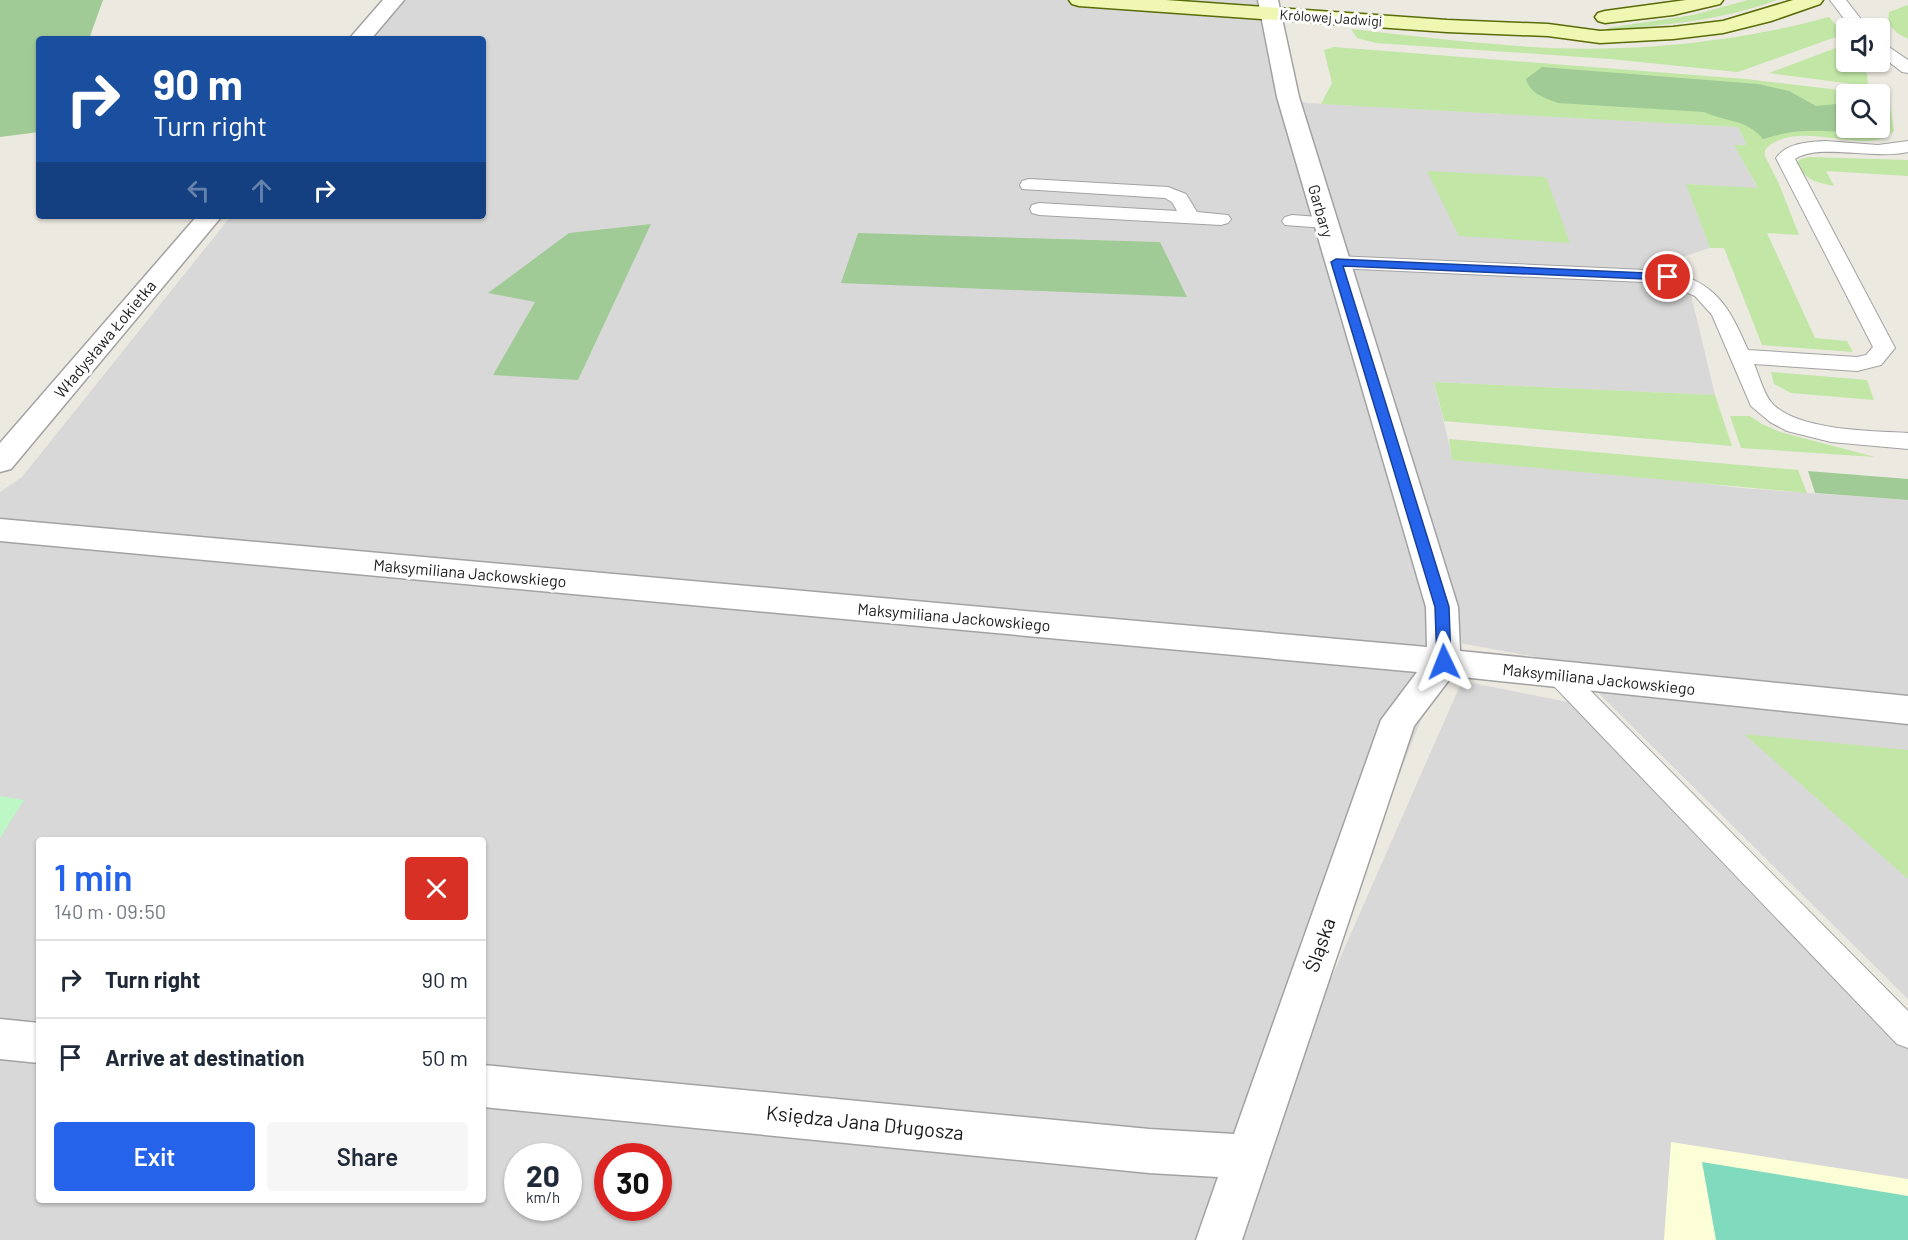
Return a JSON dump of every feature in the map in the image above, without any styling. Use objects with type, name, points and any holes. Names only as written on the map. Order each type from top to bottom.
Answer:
[{"type":"street","points":[[363,36],[394,0]]},
{"type":"street","name":"Królowej Jadwigi","points":[[1079,0],[1268,7],[1548,30],[1600,37],[1673,33],[1723,27],[1764,17],[1813,0]]},
{"type":"street","name":"Królowej Jadwigi","points":[[1548,30],[1603,17],[1664,10],[1713,0]]},
{"type":"street","name":"Garbary","points":[[1268,7],[1288,97],[1442,607],[1444,662]]},
{"type":"street","name":"Władysława Łokietka","points":[[0,462],[207,219]]},
{"type":"street","name":"Maksymiliana Jackowskiego","points":[[0,530],[1444,662],[1560,676],[1908,710]]},
{"type":"street","name":"Śląska","points":[[1219,1240],[1399,720],[1444,662]]},
{"type":"street","points":[[0,1039],[36,1043]]},
{"type":"street","name":"Księdza Jana Długosza","points":[[486,1086],[1149,1151],[1247,1157]]},
{"type":"lane","points":[[1838,0],[1850,18]]},
{"type":"lane","points":[[1890,57],[1908,73]]},
{"type":"lane","points":[[1739,356],[1857,364],[1873,360],[1884,348],[1785,158],[1797,150],[1814,148],[1882,151],[1908,146]]},
{"type":"lane","points":[[1029,185],[1168,193],[1179,198],[1190,216]]},
{"type":"lane","points":[[1039,209],[1221,219]]},
{"type":"lane","points":[[1292,221],[1325,222]]},
{"type":"lane","points":[[1336,262],[1668,277],[1702,292],[1711,299],[1721,313],[1762,406],[1774,416],[1807,430],[1834,436],[1908,441]]},
{"type":"lane","points":[[1560,676],[1908,1033]]},
{"type":"shaded area","points":[[0,0],[103,0],[90,36],[36,36],[36,132],[0,137]]},
{"type":"shaded area","points":[[403,0],[1267,0],[1288,96],[1307,103],[1738,127],[1748,146],[1735,146],[1758,189],[1687,184],[1710,248],[1682,257],[1715,395],[1434,382],[1453,460],[1740,488],[1908,500],[1908,999],[1568,663],[1460,643],[1342,279],[1444,662],[1214,1240],[0,1240],[0,492],[22,477],[229,219],[486,219],[486,36],[374,36]]},
{"type":"shaded area","points":[[1542,67],[1758,84],[1789,91],[1816,106],[1836,104],[1836,132],[1793,132],[1763,139],[1743,124],[1704,112],[1558,103],[1539,95],[1526,79]]},
{"type":"shaded area","points":[[651,224],[578,380],[493,375],[535,302],[488,293],[569,233]]},
{"type":"shaded area","points":[[858,233],[1160,242],[1187,297],[841,283]]},
{"type":"shaded area","points":[[1808,471],[1908,479],[1908,500],[1815,493]]},
{"type":"shaded area","points":[[1462,681],[1573,703],[1908,1046],[1908,1240],[1216,1240]]},
{"type":"shaded area","points":[[1671,1142],[1908,1179],[1908,1240],[1664,1240]]},
{"type":"green space","points":[[1748,0],[1777,0],[1757,7],[1694,21],[1610,30],[1607,28],[1693,15]]},
{"type":"green space","points":[[1908,5],[1908,39],[1897,33],[1890,25],[1889,12]]},
{"type":"green space","points":[[1829,17],[1836,25],[1836,37],[1738,72],[1610,59],[1376,43],[1357,38],[1351,29],[1497,44],[1596,49],[1675,45],[1791,26]]},
{"type":"green space","points":[[1334,47],[1746,79],[1836,90],[1836,138],[1882,138],[1867,141],[1795,136],[1778,140],[1765,150],[1765,156],[1799,235],[1767,233],[1815,338],[1847,341],[1853,352],[1762,345],[1724,248],[1710,248],[1686,184],[1758,188],[1734,145],[1747,145],[1738,127],[1321,104],[1332,83],[1324,50]]},
{"type":"green space","points":[[1836,48],[1836,72],[1866,72],[1868,84],[1853,84],[1769,73]]},
{"type":"green space","points":[[1890,104],[1894,131],[1890,133]]},
{"type":"green space","points":[[1809,157],[1908,160],[1908,176],[1826,171],[1834,186],[1812,179],[1795,163]]},
{"type":"green space","points":[[1427,171],[1546,177],[1570,243],[1459,236]]},
{"type":"green space","points":[[1771,372],[1867,380],[1874,400],[1791,393],[1774,384]]},
{"type":"green space","points":[[1434,382],[1715,395],[1732,446],[1444,421]]},
{"type":"green space","points":[[1730,416],[1750,416],[1780,432],[1875,457],[1741,448]]},
{"type":"green space","points":[[1449,439],[1798,470],[1807,493],[1452,460]]},
{"type":"green space","points":[[1744,734],[1908,750],[1908,879]]},
{"type":"green space","points":[[0,796],[24,800],[0,838]]},
{"type":"green space","points":[[1702,1162],[1908,1196],[1908,1240],[1716,1240]]},
{"type":"route","points":[[1444,662],[1442,607],[1336,262],[1643,274],[1668,277]]}]
